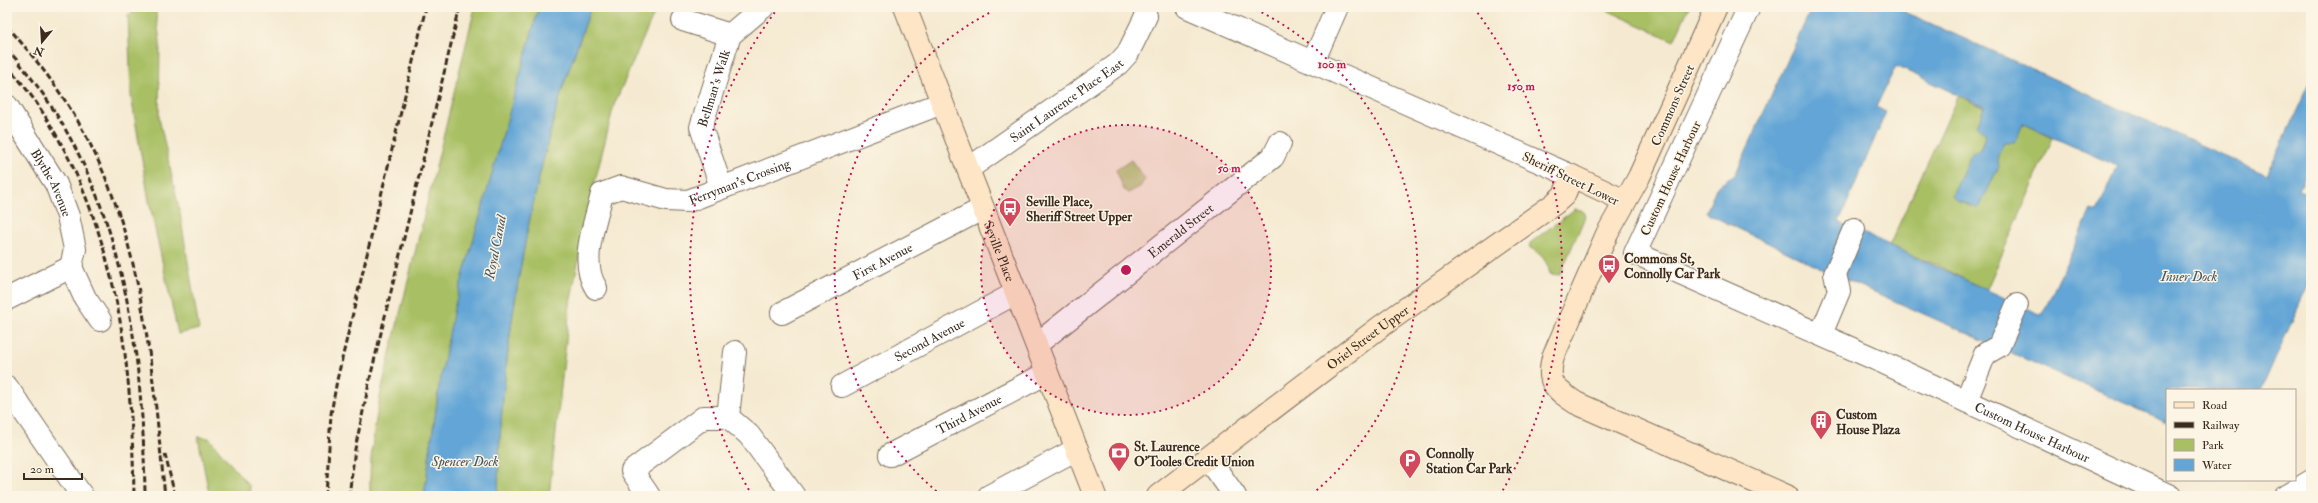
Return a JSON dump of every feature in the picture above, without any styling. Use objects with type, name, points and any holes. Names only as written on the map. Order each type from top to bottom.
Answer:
[{"type":"street","name":"Bellman's Walk","points":[[721,187],[701,127],[730,35],[763,7]]},
{"type":"street","name":"Seville Place","points":[[905,7],[968,168],[982,209],[1037,344],[1095,496]]},
{"type":"street","name":"Sheriff Street Lower","points":[[1187,7],[1572,176],[1625,201],[1607,234],[1553,357],[1550,370],[1552,382],[1561,393],[1576,403],[1788,496]]},
{"type":"street","points":[[1313,62],[1337,7]]},
{"type":"street","name":"Commons Street","points":[[1625,201],[1639,178],[1716,7]]},
{"type":"street","name":"Custom House Harbour","points":[[1749,7],[1635,253],[1821,334],[2170,496]]},
{"type":"street","name":"Saint Laurence Place East","points":[[968,168],[1118,64],[1128,53],[1146,16]]},
{"type":"street","name":"Bellman's Walk","points":[[683,20],[730,35]]},
{"type":"street","name":"Ferryman's Crossing","points":[[596,288],[590,278],[588,255],[602,194],[621,187],[666,200],[688,201],[942,103]]},
{"type":"street","name":"Blythe Avenue","points":[[7,106],[56,184],[68,216],[75,249],[71,267]]},
{"type":"street","name":"Emerald Street","points":[[1037,344],[1274,157],[1280,143]]},
{"type":"street","name":"Oriel Street Upper","points":[[1158,496],[1380,327],[1554,204],[1564,195],[1572,176]]},
{"type":"street","name":"First Avenue","points":[[782,313],[982,209]]},
{"type":"street","points":[[1821,334],[1839,291],[1835,274],[1854,229]]},
{"type":"street","points":[[7,299],[71,267],[85,298],[100,320]]},
{"type":"street","name":"Second Avenue","points":[[842,386],[1016,293]]},
{"type":"street","name":"Custom House Harbour","points":[[1966,401],[1985,354],[1999,346],[2017,304]]},
{"type":"street","points":[[728,417],[735,352]]},
{"type":"street","name":"Third Avenue","points":[[890,455],[1047,373]]},
{"type":"street","points":[[7,387],[76,487]]},
{"type":"street","points":[[649,496],[632,471],[704,417],[728,417],[749,435],[794,496]]},
{"type":"street","points":[[988,496],[1077,449]]},
{"type":"street","points":[[1208,458],[1235,496]]},
{"type":"street","points":[[2286,496],[2311,480]]},
{"type":"green space","points":[[143,7],[155,7],[160,41],[159,118],[180,213],[199,329],[178,334],[149,201],[131,96],[128,15]]},
{"type":"green space","points":[[475,7],[539,7],[482,212],[439,387],[424,496],[370,496],[370,470],[376,417],[381,391]]},
{"type":"green space","points":[[591,7],[657,7],[614,105],[587,214],[570,305],[549,496],[498,496],[503,395],[516,291],[549,138],[562,90]]},
{"type":"green space","points":[[1600,7],[1689,7],[1674,41]]},
{"type":"green space","points":[[1958,96],[1985,108],[1986,134],[1958,201],[1972,207],[2004,141],[2023,124],[2053,138],[1986,291],[1937,265],[1889,246]]},
{"type":"green space","points":[[1131,160],[1145,179],[1140,187],[1128,193],[1124,190],[1116,170]]},
{"type":"green space","points":[[1575,209],[1581,210],[1585,213],[1584,219],[1560,275],[1550,274],[1543,258],[1529,247],[1530,243]]},
{"type":"green space","points":[[198,437],[209,438],[249,486],[251,496],[213,496],[208,489]]},
{"type":"water","name":"Spencer Dock","points":[[539,7],[591,7],[562,90],[549,138],[516,291],[503,395],[498,496],[424,496],[439,387],[454,308]]},
{"type":"water","name":"Inner Dock","points":[[1812,7],[1894,7],[2267,175],[2311,80],[2311,163],[2299,189],[2311,195],[2311,279],[2261,389],[2166,389],[2166,422],[1820,268],[1706,213],[1716,188],[1736,173]],"holes":[[[1896,66],[1985,107],[1977,126],[1986,134],[1980,150],[1972,153],[1952,196],[1958,201],[1979,208],[1999,166],[1997,158],[2004,142],[2015,142],[2023,124],[2117,166],[2097,212],[2091,210],[2042,315],[1839,222],[1886,112],[1876,107]]]},
{"type":"railway","points":[[326,496],[331,414],[337,380],[426,7]]},
{"type":"railway","points":[[349,496],[355,449],[371,374],[460,7]]},
{"type":"railway","points":[[7,26],[50,79],[78,121],[106,178],[121,222],[133,266],[143,312],[150,357],[165,496]]},
{"type":"railway","points":[[7,49],[45,97],[76,148],[99,202],[117,259],[130,317],[138,376],[143,436],[145,496]]},
{"type":"railway","points":[[7,66],[35,101],[51,126],[72,165],[89,205],[102,245],[113,286],[127,368],[133,453],[134,496]]},
{"type":"railway","points":[[165,454],[175,496]]},
{"type":"place","name":"Seville Place, Sheriff Street Upper","points":[[1010,228]]},
{"type":"place","name":"Commons St, Connolly Car Park","points":[[1609,284]]},
{"type":"place","name":"Custom House Plaza","points":[[1821,440]]},
{"type":"place","name":"St. Laurence O'Tooles Credit Union","points":[[1119,472]]},
{"type":"place","name":"Connolly Station Car Park","points":[[1410,480]]},
{"type":"water label","name":"Royal Canal","points":[[495,247]]}]
